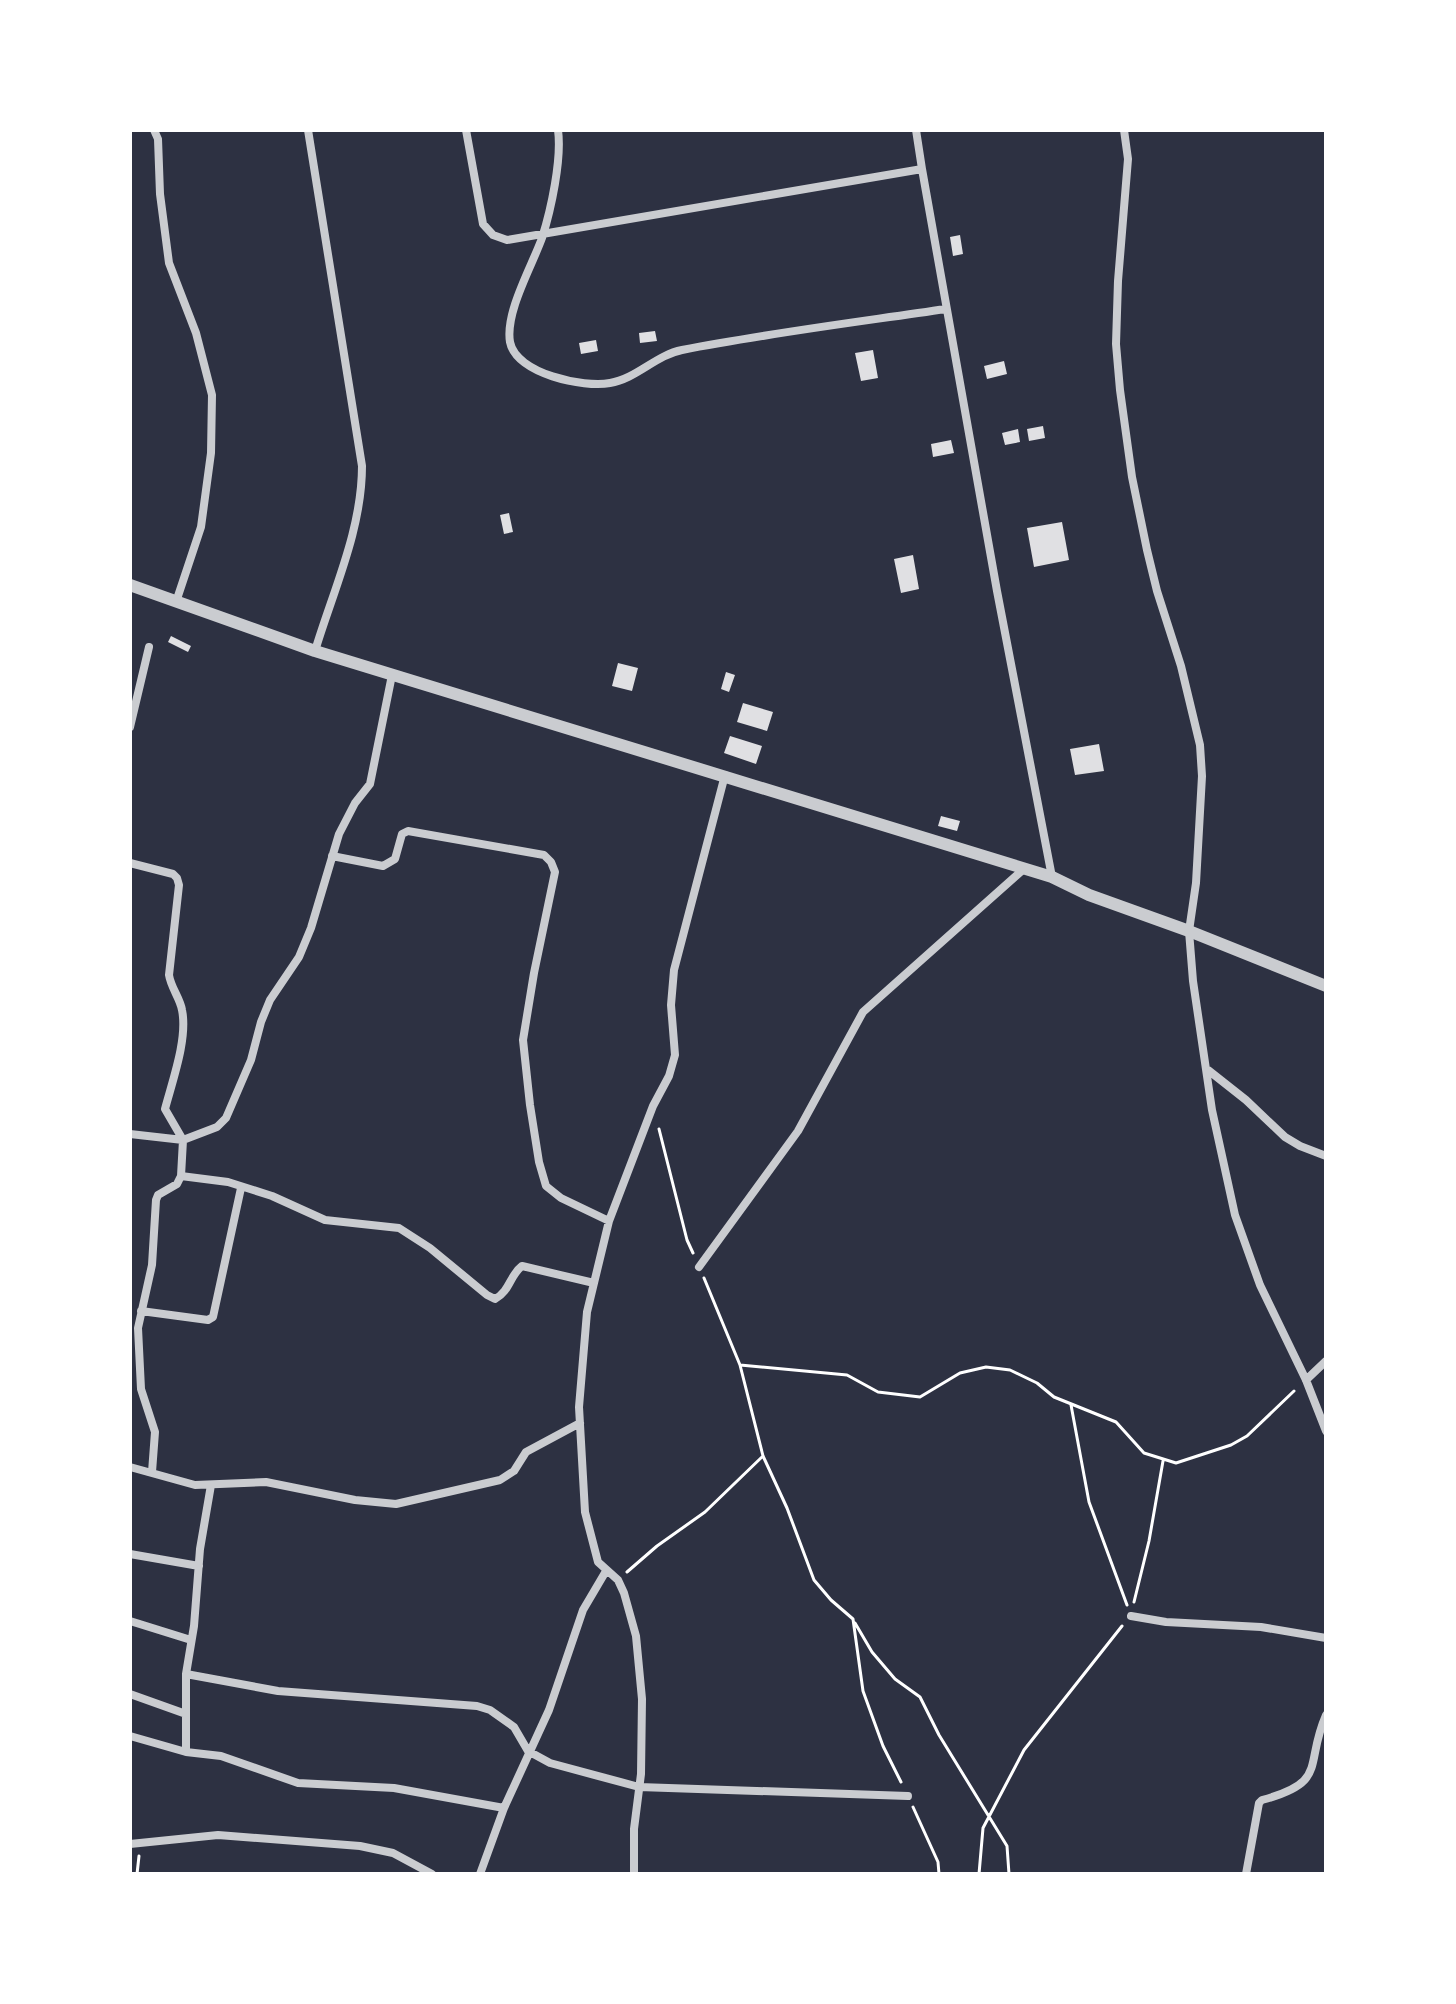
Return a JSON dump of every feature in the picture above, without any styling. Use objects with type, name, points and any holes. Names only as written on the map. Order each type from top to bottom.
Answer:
[{"type":"street","points":[[154,130],[158,139],[160,194],[169,263],[196,333],[212,395],[211,453],[201,527],[176,602]]},
{"type":"street","points":[[308,130],[362,466],[362,492],[350,541],[315,651]]},
{"type":"street","points":[[466,130],[483,224],[493,235],[507,240],[922,169]]},
{"type":"street","points":[[558,130],[556,174],[543,235],[513,312],[510,343],[519,357],[532,367],[573,384],[611,383],[677,351],[946,309]]},
{"type":"street","points":[[916,130],[997,591],[1052,877]]},
{"type":"street","points":[[1124,130],[1128,159],[1116,344],[1120,390],[1132,477],[1147,550],[1200,745],[1202,776],[1196,883],[1189,931],[1198,1021],[1215,1131],[1235,1215],[1270,1310],[1306,1380],[1326,1431]]},
{"type":"street","points":[[130,585],[315,651],[1052,877],[1089,895],[1326,986]]},
{"type":"street","points":[[130,727],[149,647]]},
{"type":"street","points":[[130,1134],[183,1140],[217,1127],[226,1118],[251,1060],[265,1011],[305,943],[339,834],[355,803],[370,784],[392,675]]},
{"type":"street","points":[[634,1874],[642,1699],[636,1636],[624,1593],[618,1580],[598,1562],[585,1512],[580,1423],[587,1312],[609,1221],[675,1055],[671,1005],[674,970],[725,775]]},
{"type":"street","points":[[332,856],[377,865],[388,864],[395,859],[402,834],[408,831],[544,855],[551,862],[555,872],[523,1040],[534,1134],[546,1186],[561,1198],[609,1221]]},
{"type":"street","points":[[130,863],[169,873],[179,881],[169,975],[181,1007],[182,1027],[165,1109],[183,1140],[181,1176],[177,1184],[158,1195],[156,1200],[152,1265],[138,1328],[141,1389],[155,1432],[152,1472]]},
{"type":"street","points":[[699,1267],[798,1131],[863,1012],[1025,868]]},
{"type":"street","points":[[1208,1070],[1285,1137],[1326,1156]]},
{"type":"street","points":[[181,1176],[228,1182],[272,1196],[325,1220],[399,1228],[495,1299],[505,1294],[522,1266],[594,1283]]},
{"type":"street","points":[[141,1311],[208,1320],[213,1317],[241,1188]]},
{"type":"street","points":[[1306,1380],[1326,1361]]},
{"type":"street","points":[[130,1467],[195,1485],[266,1482],[355,1500],[396,1504],[500,1480],[514,1471],[526,1452],[580,1423]]},
{"type":"street","points":[[186,1752],[186,1674],[211,1485]]},
{"type":"street","points":[[130,1554],[199,1566]]},
{"type":"street","points":[[480,1874],[504,1808],[549,1710],[583,1610],[606,1571]]},
{"type":"street","points":[[1131,1616],[1166,1622],[1261,1627],[1326,1638]]},
{"type":"street","points":[[130,1621],[191,1640]]},
{"type":"street","points":[[186,1674],[278,1691],[477,1706],[490,1710],[514,1727],[528,1751],[550,1763],[639,1787],[908,1796]]},
{"type":"street","points":[[130,1694],[186,1714]]},
{"type":"street","points":[[1246,1874],[1259,1803],[1298,1788],[1309,1777],[1326,1715]]},
{"type":"street","points":[[130,1736],[186,1752],[230,1759],[298,1783],[394,1788],[504,1808]]},
{"type":"street","points":[[130,1844],[218,1835],[360,1846],[393,1853],[432,1874]]},
{"type":"path","points":[[653,1106],[687,1240],[740,1365],[763,1456],[787,1508],[814,1580],[853,1619],[872,1652],[895,1679],[920,1697],[939,1735],[1007,1846],[1009,1874]]},
{"type":"path","points":[[740,1365],[847,1375],[878,1392],[920,1397],[960,1373],[986,1367],[998,1368],[1023,1374],[1054,1397],[1116,1422],[1144,1453],[1176,1463],[1231,1445],[1247,1436],[1306,1380]]},
{"type":"path","points":[[1071,1405],[1089,1502],[1131,1616]]},
{"type":"path","points":[[618,1580],[657,1546],[705,1512],[763,1456]]},
{"type":"path","points":[[979,1874],[983,1828],[1024,1750],[1131,1616],[1149,1541],[1163,1461]]},
{"type":"path","points":[[853,1619],[863,1691],[883,1746],[926,1832],[938,1862],[939,1874]]},
{"type":"path","points":[[137,1874],[140,1844]]},
{"type":"building","points":[[960,235],[963,254],[953,256],[950,237]]},
{"type":"building","points":[[655,331],[657,341],[640,343],[639,333]]},
{"type":"building","points":[[596,340],[598,351],[581,354],[579,343]]},
{"type":"building","points":[[873,350],[878,378],[861,381],[855,353]]},
{"type":"building","points":[[1004,361],[1007,374],[987,379],[984,366]]},
{"type":"building","points":[[1043,426],[1045,438],[1029,441],[1027,429]]},
{"type":"building","points":[[1018,429],[1020,442],[1005,445],[1002,433]]},
{"type":"building","points":[[951,440],[954,453],[933,457],[931,444]]},
{"type":"building","points":[[509,513],[513,532],[504,534],[500,515]]},
{"type":"building","points":[[1062,522],[1069,560],[1034,567],[1027,528]]},
{"type":"building","points":[[913,555],[919,589],[901,593],[894,559]]},
{"type":"building","points":[[171,636],[191,646],[188,652],[168,642]]},
{"type":"building","points":[[618,663],[638,668],[632,691],[612,686]]},
{"type":"building","points":[[726,672],[735,675],[729,692],[721,689]]},
{"type":"building","points":[[743,703],[773,712],[767,731],[737,722]]},
{"type":"building","points":[[730,736],[762,746],[756,764],[724,753]]},
{"type":"building","points":[[1099,744],[1104,771],[1075,775],[1070,749]]},
{"type":"building","points":[[941,816],[960,821],[957,831],[938,826]]}]
